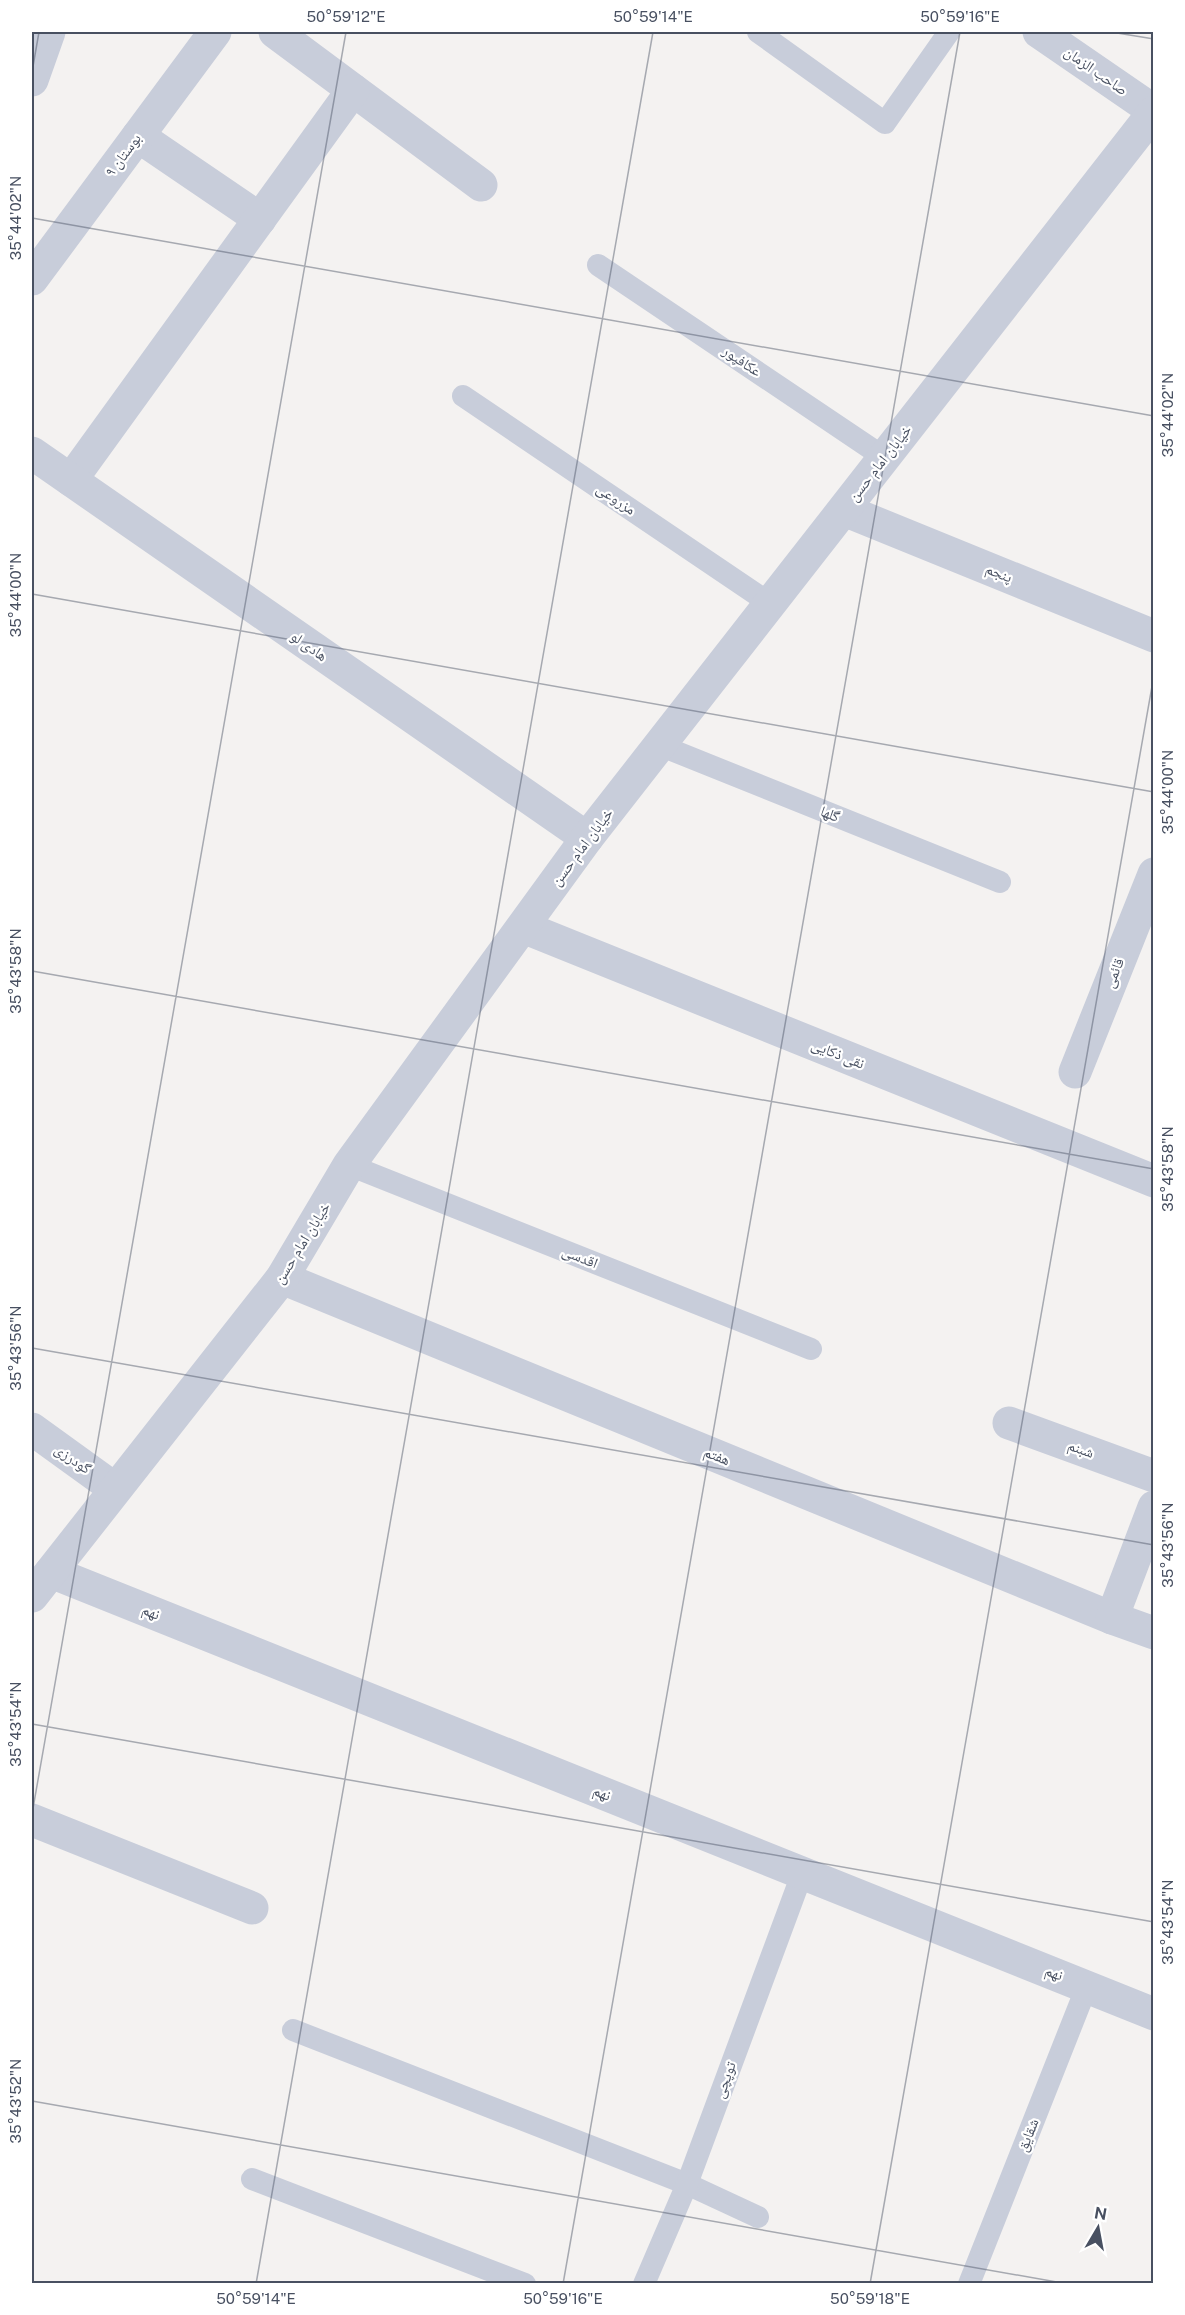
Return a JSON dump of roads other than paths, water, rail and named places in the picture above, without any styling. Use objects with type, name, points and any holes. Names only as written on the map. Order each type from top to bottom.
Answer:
[{"type":"street","points":[[32,80],[49,32]]},
{"type":"street","name":"بوستان ۹","points":[[32,279],[215,32]]},
{"type":"street","points":[[275,32],[481,185]]},
{"type":"street","name":"صاحب الزمان","points":[[1039,32],[1154,112]]},
{"type":"street","points":[[71,480],[353,90]]},
{"type":"street","name":"خیابان امام حسن","points":[[41,1584],[282,1278],[349,1165],[587,838],[1154,112]]},
{"type":"street","points":[[138,135],[260,219]]},
{"type":"street","name":"هادی لو","points":[[32,453],[587,838]]},
{"type":"street","name":"پنجم","points":[[844,510],[1154,636]]},
{"type":"street","name":"قائمی","points":[[1075,1072],[1154,874]]},
{"type":"street","name":"نقی ذکایی","points":[[523,927],[1154,1181]]},
{"type":"street","name":"هفتم","points":[[282,1278],[1112,1618],[1154,1633]]},
{"type":"street","name":"شبنم","points":[[1009,1423],[1154,1476]]},
{"type":"street","name":"گودرزی","points":[[32,1430],[116,1489]]},
{"type":"street","points":[[1112,1618],[1154,1507]]},
{"type":"street","name":"نهم","points":[[41,1584],[802,1874],[1154,2014]]},
{"type":"street","points":[[32,1820],[252,1908]]},
{"type":"lane","points":[[758,32],[885,123],[949,32]]},
{"type":"lane","name":"عکافپور","points":[[598,265],[885,458]]},
{"type":"lane","name":"مزروعی","points":[[464,396],[769,603]]},
{"type":"lane","name":"گلها","points":[[660,745],[1000,882]]},
{"type":"lane","name":"اقدسی","points":[[349,1165],[811,1349]]},
{"type":"lane","name":"توپچی","points":[[644,2283],[687,2184],[802,1874]]},
{"type":"lane","name":"شقایق","points":[[969,2283],[1087,1986]]},
{"type":"lane","points":[[292,2030],[687,2184],[758,2217]]},
{"type":"lane","points":[[252,2179],[525,2283]]}]
